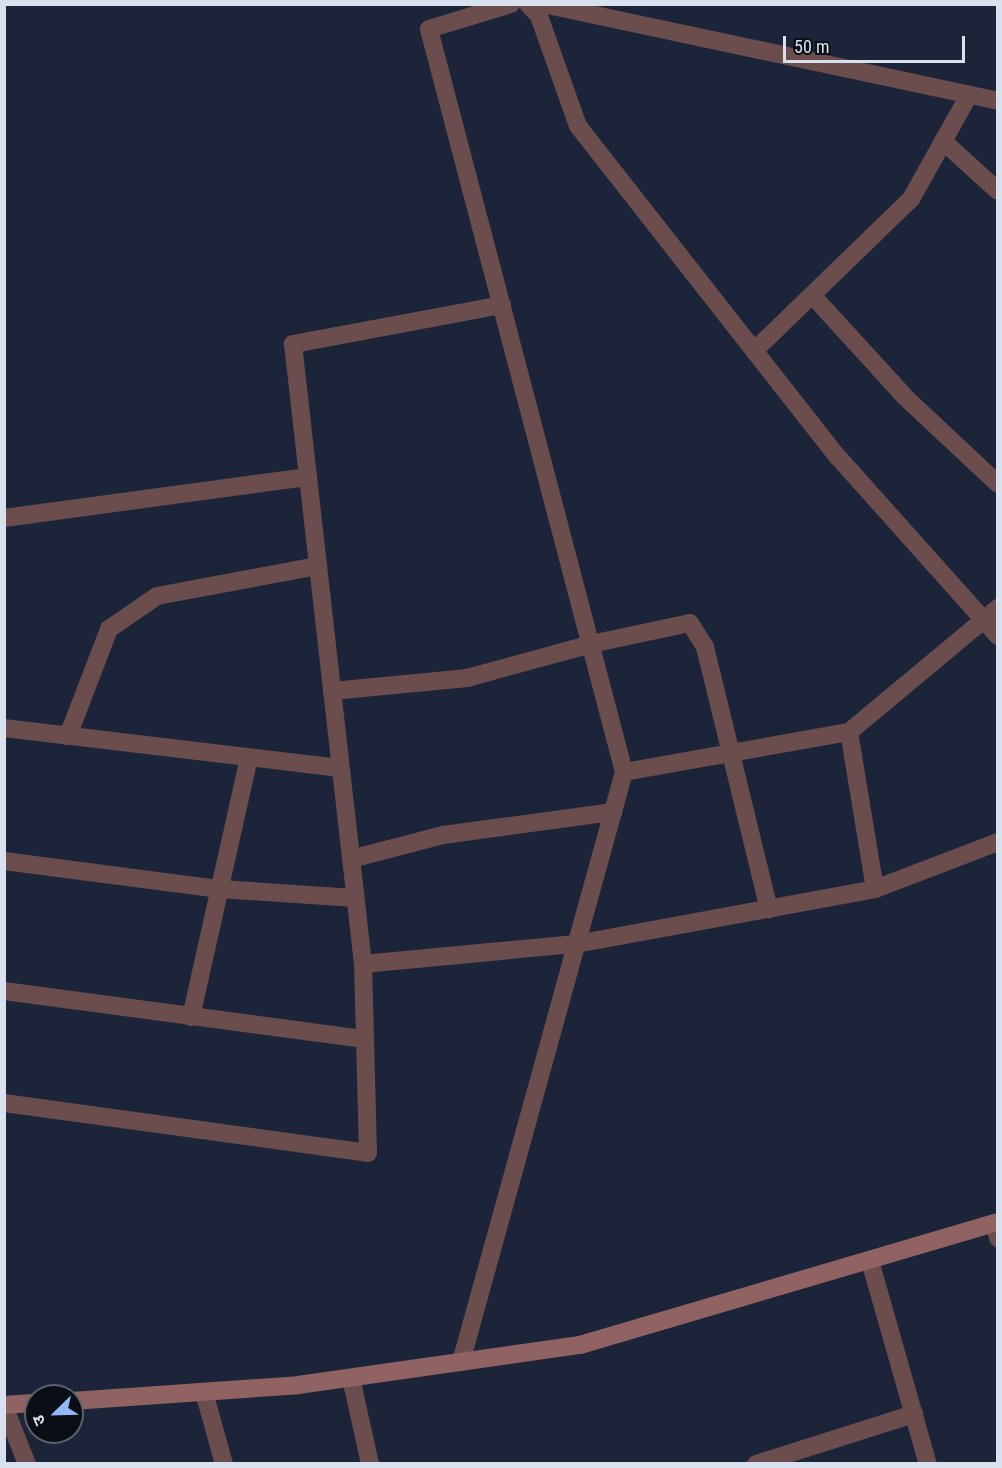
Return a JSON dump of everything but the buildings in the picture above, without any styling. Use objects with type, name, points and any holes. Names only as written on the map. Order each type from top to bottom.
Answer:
[{"type":"street","points":[[461,1362],[624,772],[429,29],[511,4]]},
{"type":"street","points":[[528,4],[538,16],[578,126],[838,457],[998,636]]},
{"type":"street","points":[[543,4],[998,101]]},
{"type":"street","points":[[754,351],[911,199],[969,95]]},
{"type":"street","points":[[943,141],[998,191]]},
{"type":"street","points":[[812,295],[905,397],[998,484]]},
{"type":"street","points":[[4,1103],[368,1153],[363,964],[293,344],[502,305]]},
{"type":"street","points":[[4,518],[308,477]]},
{"type":"street","points":[[68,736],[109,629],[157,596],[318,566]]},
{"type":"street","points":[[624,772],[849,732],[998,608]]},
{"type":"street","points":[[332,691],[467,678],[591,644],[690,623],[705,647],[769,909]]},
{"type":"street","points":[[4,728],[340,768]]},
{"type":"street","points":[[849,732],[875,889]]},
{"type":"street","points":[[191,1017],[249,758]]},
{"type":"street","points":[[351,859],[443,835],[613,812]]},
{"type":"street","points":[[363,964],[576,945],[875,889],[998,842]]},
{"type":"street","points":[[4,861],[220,889],[355,898]]},
{"type":"street","points":[[4,991],[365,1039]]},
{"type":"street","points":[[84,1400],[351,1378],[580,1345],[870,1261],[996,1228]]},
{"type":"street","points":[[870,1261],[928,1464]]},
{"type":"street","points":[[351,1378],[370,1464]]},
{"type":"street","points":[[204,1392],[224,1464]]},
{"type":"street","points":[[24,1404],[4,1406],[27,1464]]},
{"type":"street","points":[[756,1464],[914,1414]]}]
